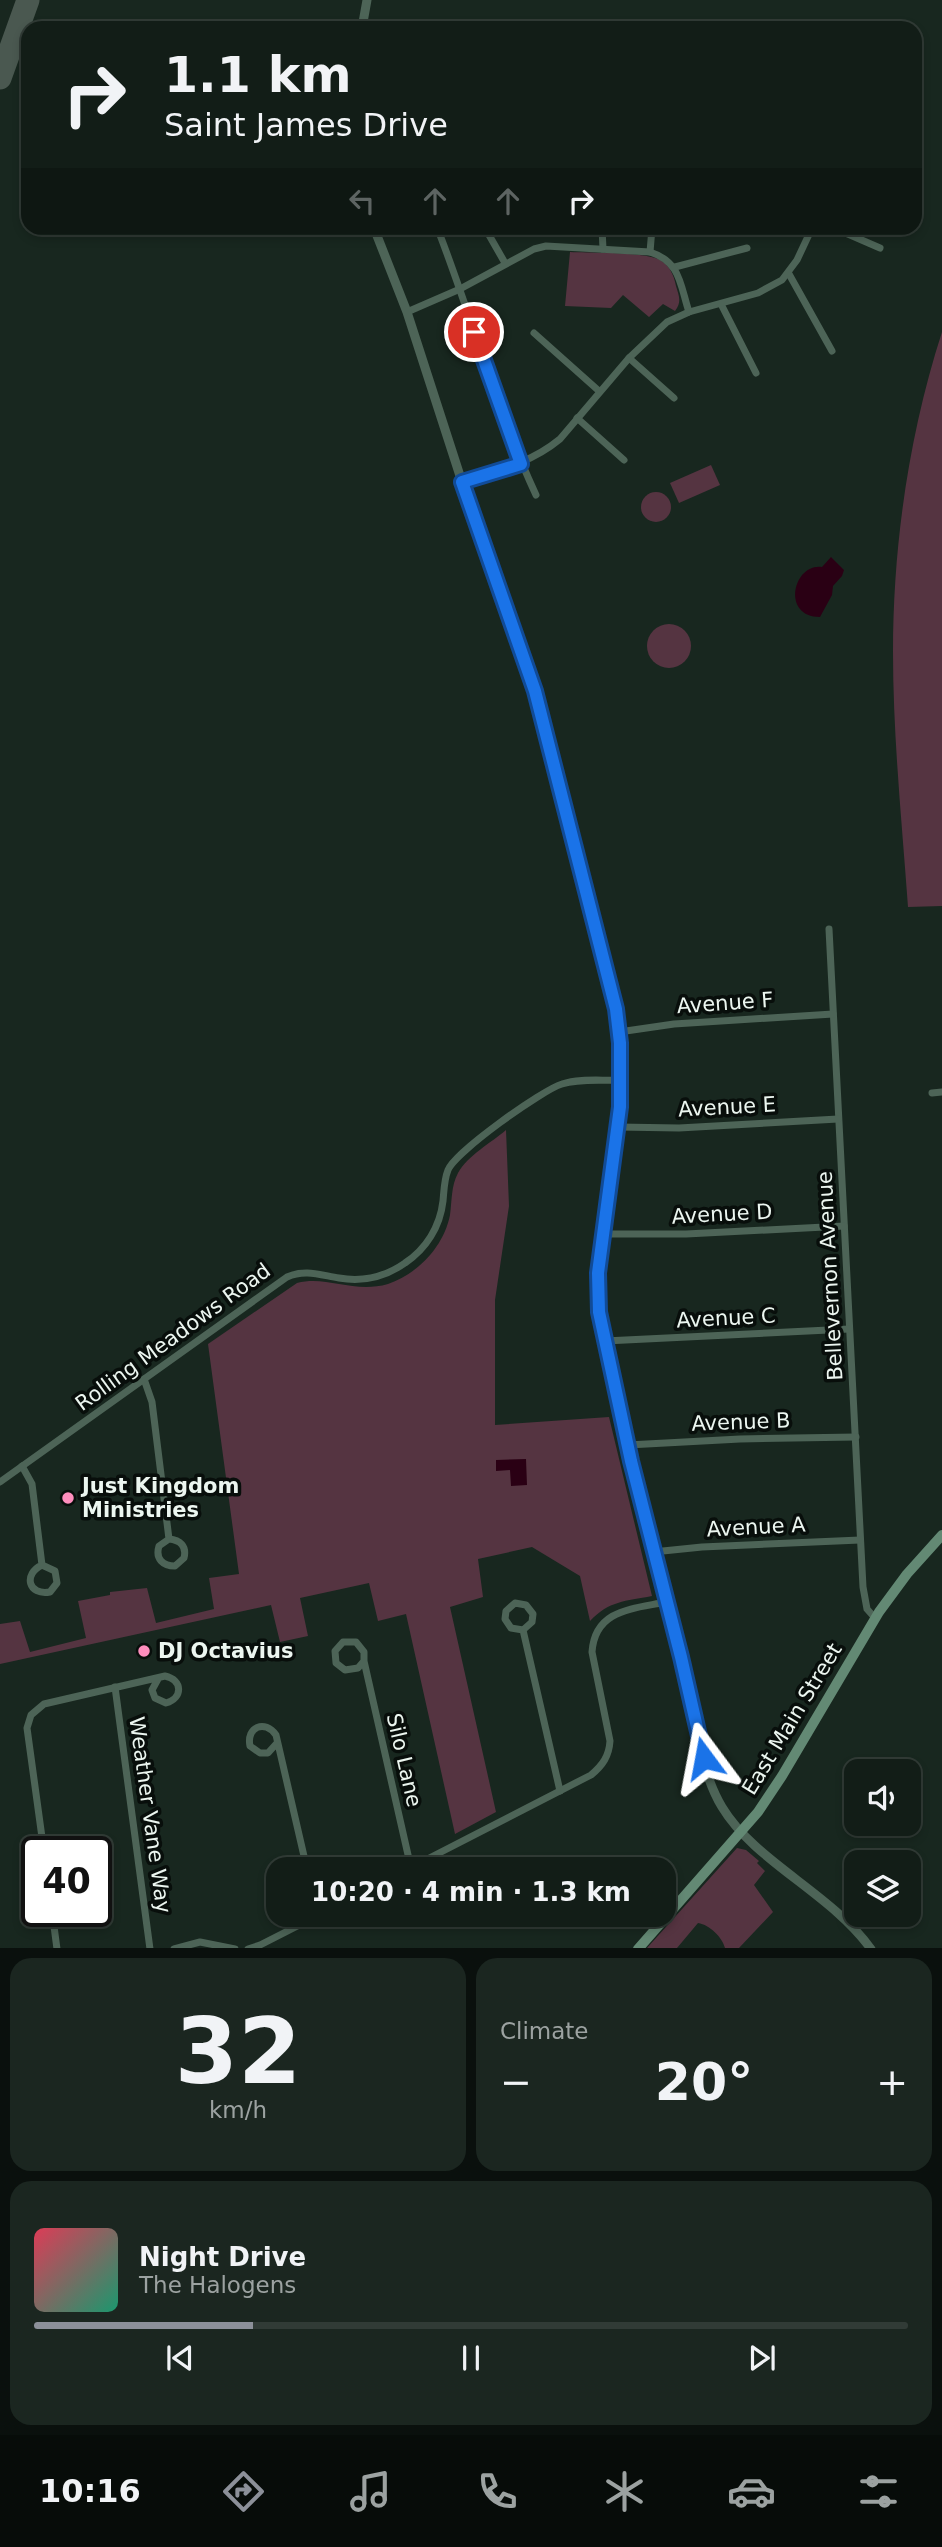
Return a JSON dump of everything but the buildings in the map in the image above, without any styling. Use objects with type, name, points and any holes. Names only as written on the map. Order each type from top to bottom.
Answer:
[{"type":"main road","name":"East Main Street","points":[[638,1948],[758,1812],[876,1618],[907,1574],[942,1535]]},
{"type":"street","points":[[364,21],[368,0]]},
{"type":"street","points":[[377,235],[407,312],[462,482],[535,691],[606,964],[619,1032],[621,1080],[618,1127],[597,1286],[604,1341],[653,1552],[712,1784],[722,1807],[754,1844],[829,1904],[871,1948]]},
{"type":"street","points":[[440,235],[488,376],[521,464],[536,495]]},
{"type":"street","points":[[489,235],[505,264]]},
{"type":"street","points":[[602,235],[603,250]]},
{"type":"street","points":[[650,252],[651,235]]},
{"type":"street","points":[[462,482],[521,464],[549,448],[652,334],[667,322],[758,293],[782,280],[789,274],[808,235]]},
{"type":"street","points":[[850,235],[880,248]]},
{"type":"street","points":[[407,312],[460,289],[534,249],[546,246],[650,252],[663,256],[675,267],[689,313]]},
{"type":"street","points":[[675,267],[747,248]]},
{"type":"street","points":[[789,274],[832,351]]},
{"type":"street","points":[[720,304],[756,373]]},
{"type":"street","points":[[534,333],[600,391]]},
{"type":"street","points":[[629,358],[674,398]]},
{"type":"street","points":[[577,418],[624,460]]},
{"type":"street","name":"Bellevernon Avenue","points":[[829,929],[860,1540],[865,1603],[876,1618]]},
{"type":"street","name":"Avenue F","points":[[619,1032],[674,1024],[833,1014]]},
{"type":"street","name":"Rolling Meadows Road","points":[[0,1482],[287,1277],[308,1273],[359,1280],[380,1276],[402,1265],[421,1249],[435,1229],[442,1208],[447,1171],[461,1152],[554,1087],[573,1082],[621,1080]]},
{"type":"street","points":[[932,1093],[942,1092]]},
{"type":"street","name":"Avenue E","points":[[618,1127],[679,1128],[838,1119]]},
{"type":"street","name":"Avenue D","points":[[603,1234],[686,1234],[844,1226]]},
{"type":"street","name":"Avenue C","points":[[604,1341],[849,1329]]},
{"type":"street","points":[[144,1379],[152,1402],[169,1539]]},
{"type":"street","name":"Avenue B","points":[[628,1445],[856,1437]]},
{"type":"street","points":[[22,1466],[32,1484],[43,1564]]},
{"type":"street","name":"Avenue A","points":[[653,1552],[702,1547],[860,1540]]},
{"type":"street","points":[[43,1564],[55,1571],[57,1583],[50,1592],[42,1593],[30,1584],[30,1576],[34,1569],[43,1564]]},
{"type":"street","points":[[431,1857],[560,1791],[599,1768],[610,1749],[592,1652],[596,1632],[613,1615],[666,1602]]},
{"type":"street","points":[[523,1630],[560,1791]]},
{"type":"street","points":[[342,1642],[356,1642],[364,1652],[364,1661],[354,1670],[345,1670],[336,1662],[335,1651],[342,1642]]},
{"type":"street","name":"Silo Lane","points":[[364,1661],[407,1857]]},
{"type":"street","points":[[42,1836],[27,1728],[35,1710],[44,1704],[158,1679]]},
{"type":"street","name":"Weather Vane Way","points":[[115,1687],[150,1948]]},
{"type":"street","points":[[277,1743],[268,1753],[260,1754],[250,1746],[250,1735],[257,1727],[268,1726],[276,1735],[304,1857]]},
{"type":"street","points":[[54,1927],[57,1948]]},
{"type":"street","points":[[248,1948],[260,1945],[295,1927]]},
{"type":"street","points":[[174,1948],[200,1942],[235,1948]]},
{"type":"shaded area","points":[[570,252],[628,254],[658,259],[668,267],[674,278],[679,305],[675,311],[663,304],[649,317],[623,295],[611,308],[565,306]]},
{"type":"shaded area","points":[[942,332],[942,906],[908,907],[894,716],[896,571],[912,450],[920,410]]},
{"type":"shaded area","points":[[711,465],[720,485],[679,503],[670,483]]},
{"type":"shaded area","points":[[656,492],[667,496],[671,507],[667,518],[656,522],[645,518],[641,507],[645,496]]},
{"type":"shaded area","points":[[831,557],[844,570],[842,576],[833,586],[832,595],[820,617],[808,615],[800,609],[796,600],[798,581],[804,573],[812,568],[822,567]]},
{"type":"shaded area","points":[[669,624],[685,630],[691,646],[685,662],[669,668],[653,662],[647,646],[653,630]]},
{"type":"shaded area","points":[[506,1130],[509,1206],[495,1300],[495,1425],[609,1417],[652,1596],[611,1606],[590,1621],[580,1576],[532,1547],[478,1559],[483,1597],[450,1607],[496,1812],[455,1834],[406,1614],[378,1621],[369,1583],[300,1598],[308,1636],[280,1642],[271,1605],[0,1664],[0,1624],[20,1621],[30,1652],[86,1638],[78,1601],[110,1595],[110,1592],[147,1588],[156,1623],[214,1609],[209,1578],[239,1574],[208,1344],[297,1283],[319,1281],[375,1286],[388,1284],[410,1273],[436,1248],[442,1237],[450,1215],[454,1183],[462,1167]]},
{"type":"shaded area","points":[[526,1459],[527,1485],[511,1486],[510,1470],[496,1471],[496,1460]]},
{"type":"shaded area","points":[[737,1848],[746,1850],[759,1861],[757,1863],[765,1871],[754,1885],[773,1912],[739,1948],[725,1948],[715,1932],[698,1923],[677,1948],[647,1948],[666,1927],[676,1927],[676,1916]]},
{"type":"taxiway","points":[[0,78],[28,0]]},
{"type":"place","name":"Just Kingdom Ministries","points":[[68,1498]]},
{"type":"place","name":"DJ Octavius","points":[[144,1651]]},
{"type":"route","points":[[474,332],[521,464],[462,482],[535,691],[616,1009],[621,1062],[620,1107],[598,1273],[599,1312],[631,1461],[704,1758]]}]
